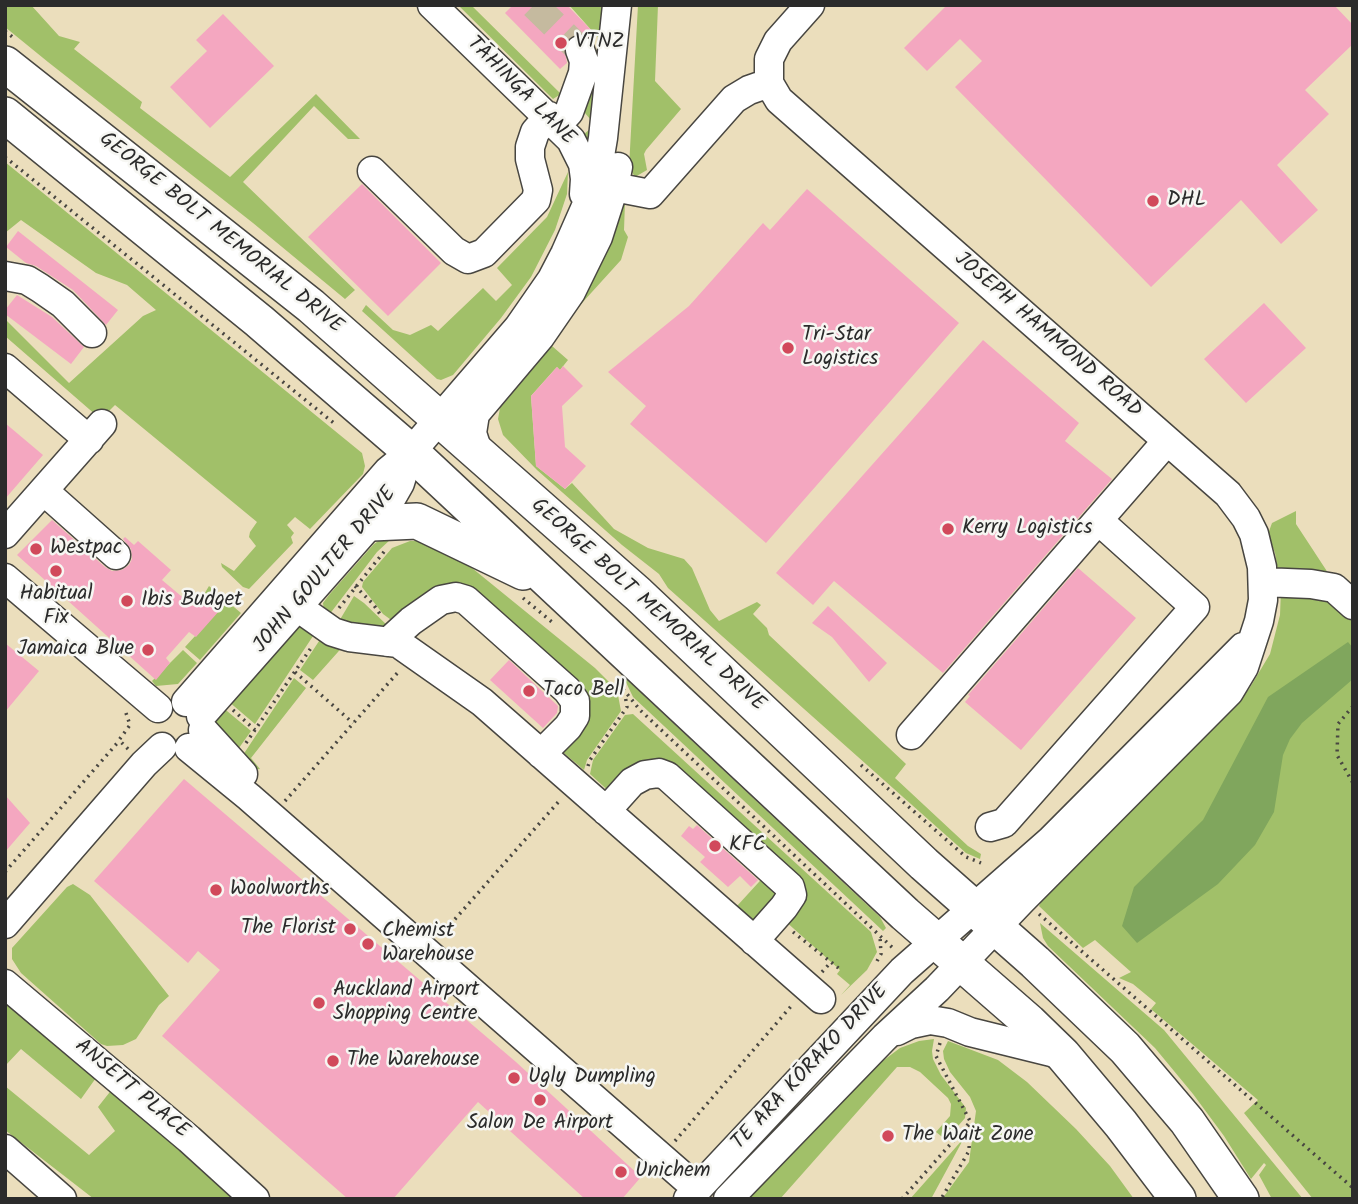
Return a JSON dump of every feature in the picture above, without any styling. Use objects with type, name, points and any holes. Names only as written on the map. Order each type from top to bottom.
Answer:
[{"type":"main road","name":"GEORGE BOLT MEMORIAL DRIVE","points":[[5,64],[302,299],[638,594],[1125,1048],[1187,1121],[1241,1199]]},
{"type":"main road","name":"GEORGE BOLT MEMORIAL DRIVE","points":[[5,115],[278,337],[411,452],[905,914],[964,962],[1063,1055],[1121,1124],[1178,1199]]},
{"type":"main road","points":[[381,533],[416,521],[558,589]]},
{"type":"street","name":"TĀHINGA LANE","points":[[432,5],[554,120],[574,143],[586,179],[575,231]]},
{"type":"street","points":[[411,452],[536,304],[565,254],[589,202],[600,165],[617,5]]},
{"type":"street","points":[[480,456],[472,433],[475,414],[540,337],[571,292],[598,237],[614,187],[621,142],[628,5]]},
{"type":"street","points":[[614,187],[650,194],[734,99],[769,83],[767,68],[772,50],[810,5]]},
{"type":"street","points":[[372,171],[454,251],[468,259],[484,253],[536,200],[538,190],[530,159],[530,147],[536,132],[569,112],[583,73],[584,61],[580,50]]},
{"type":"street","name":"JOSEPH HAMMOND ROAD","points":[[769,83],[779,100],[807,126],[1228,494],[1247,518],[1259,549],[1263,582],[1259,621],[1244,646],[1050,841],[984,918]]},
{"type":"street","points":[[5,276],[27,280],[40,288],[63,304],[92,333]]},
{"type":"street","points":[[5,368],[96,432],[5,534]]},
{"type":"street","points":[[911,735],[1167,441]]},
{"type":"street","name":"JOHN GOULTER DRIVE","points":[[5,924],[145,764],[188,728],[296,606],[381,533],[411,452]]},
{"type":"street","name":"JOHN GOULTER DRIVE","points":[[188,728],[388,471],[411,452]]},
{"type":"street","points":[[44,491],[116,555]]},
{"type":"street","points":[[990,827],[1004,823],[1195,607],[1098,520]]},
{"type":"street","points":[[5,578],[158,708]]},
{"type":"street","points":[[1263,582],[1334,588],[1353,605]]},
{"type":"street","points":[[388,642],[411,621],[441,600],[456,597],[466,600],[567,690],[575,701],[575,716],[568,727],[541,754]]},
{"type":"street","points":[[296,606],[326,627],[349,637],[398,643],[437,668],[482,702],[814,993]]},
{"type":"street","points":[[188,728],[153,736],[153,714],[172,700],[188,728],[249,797],[660,1158],[687,1189]]},
{"type":"street","points":[[188,728],[233,763],[245,776],[249,797]]},
{"type":"street","points":[[606,811],[632,782],[645,775],[659,773],[667,776],[790,887],[792,895],[785,907],[754,941]]},
{"type":"street","name":"TE ARA KŌRAKO DRIVE","points":[[687,1189],[902,971],[937,940],[984,918]]},
{"type":"street","name":"TE ARA KŌRAKO DRIVE","points":[[728,1199],[885,1037],[964,962],[984,918]]},
{"type":"street","name":"ANSETT PLACE","points":[[5,984],[189,1139],[255,1199]]},
{"type":"street","points":[[885,1037],[911,1024],[930,1020],[1063,1055]]},
{"type":"street","points":[[5,1149],[62,1199]]},
{"type":"path","points":[[5,157],[323,416],[345,431]]},
{"type":"path","points":[[233,763],[355,586],[381,533]]},
{"type":"path","points":[[295,672],[353,723]]},
{"type":"path","points":[[620,682],[625,693],[640,710],[883,939]]},
{"type":"path","points":[[425,952],[575,783],[622,715],[626,707],[625,693]]},
{"type":"path","points":[[1353,706],[1338,724],[1337,755],[1353,783]]},
{"type":"path","points":[[230,708],[255,730]]},
{"type":"path","points":[[5,872],[119,740]]},
{"type":"path","points":[[946,841],[966,858],[981,863]]},
{"type":"path","points":[[1039,914],[1353,1188]]},
{"type":"path","points":[[660,1158],[814,993],[831,962]]},
{"type":"path","points":[[941,1038],[936,1056],[970,1121],[969,1151],[941,1199]]},
{"type":"path","points":[[902,1199],[970,1121]]},
{"type":"green space","points":[[5,5],[31,5],[59,36],[80,42],[74,49],[142,102],[140,108],[230,177],[316,94],[360,139],[348,139],[314,106],[243,182],[355,290],[345,299],[5,27]]},
{"type":"green space","points":[[458,5],[471,5],[561,94],[553,99]]},
{"type":"green space","points":[[569,5],[608,5],[590,151],[583,135],[590,129],[591,120],[577,104],[594,74],[601,41]]},
{"type":"green space","points":[[638,5],[658,5],[655,81],[681,109],[646,150],[644,154],[647,170],[635,177],[629,167]]},
{"type":"green space","points":[[5,162],[362,453],[365,466],[363,474],[310,529],[295,517],[287,525],[294,533],[291,537],[293,543],[249,589],[243,587],[221,563],[234,571],[256,546],[249,537],[257,522],[115,405],[96,424],[97,416],[5,336],[5,319],[69,383],[143,316],[156,310],[127,285],[96,273],[21,220],[5,233]]},
{"type":"green space","points":[[568,172],[567,194],[555,230],[531,277],[453,375],[437,379],[362,311],[366,305],[393,330],[410,335],[431,325],[438,331],[483,288],[496,301],[512,285],[497,268],[547,217]]},
{"type":"green space","points":[[625,202],[624,230],[628,237],[621,260],[553,335],[620,203]]},
{"type":"green space","points":[[552,346],[568,360],[560,370],[557,367],[531,396],[536,466],[565,489],[572,483],[614,529],[648,548],[684,559],[692,568],[710,610],[719,621],[757,602],[761,605],[753,614],[767,628],[769,635],[906,764],[895,778],[968,846],[981,854],[980,859],[966,853],[668,588],[659,574],[537,470],[503,435],[498,419],[500,408]]},
{"type":"green space","points":[[1296,511],[1296,524],[1353,611],[1353,1199],[1313,1199],[1244,1113],[1258,1100],[1151,1009],[1156,1003],[1133,984],[1119,978],[1131,972],[1095,940],[1083,948],[1039,906],[1047,889],[1249,689],[1270,654],[1280,615],[1281,589],[1275,553],[1268,534],[1272,523]]},
{"type":"green space","points":[[395,530],[391,539],[377,552],[329,615],[324,611],[323,603],[329,595],[374,544]]},
{"type":"green space","points":[[410,541],[419,541],[445,551],[472,568],[595,668],[617,690],[621,711],[587,760],[584,770],[558,748],[581,722],[463,594],[398,625],[383,614],[362,587],[363,582],[392,548]]},
{"type":"green space","points":[[209,586],[241,613],[200,660],[185,647],[219,610],[203,596]]},
{"type":"green space","points":[[354,596],[389,627],[387,631],[338,623]]},
{"type":"green space","points":[[297,618],[317,630],[255,724],[228,701]]},
{"type":"green space","points":[[323,635],[346,643],[313,680],[300,670]]},
{"type":"green space","points":[[1348,642],[1353,648],[1353,679],[1302,723],[1290,739],[1283,755],[1274,812],[1255,845],[1218,884],[1137,943],[1122,926],[1134,887],[1203,820],[1268,697]]},
{"type":"green space","points":[[183,650],[197,663],[178,684],[156,686],[152,681]]},
{"type":"green space","points":[[623,676],[880,917],[886,928],[883,931],[633,697]]},
{"type":"green space","points":[[294,678],[306,688],[251,758],[260,769],[253,770],[241,758]]},
{"type":"green space","points":[[221,706],[251,731],[234,755],[214,725]]},
{"type":"green space","points":[[633,714],[871,932],[877,952],[867,970],[841,995],[850,985],[837,974],[840,970],[784,920],[797,905],[670,771],[614,796],[590,774],[593,760],[625,715]]},
{"type":"green space","points":[[769,871],[786,889],[763,928],[737,906]]},
{"type":"green space","points":[[73,884],[90,895],[169,996],[159,1005],[136,1039],[123,1045],[101,1044],[21,973],[12,959],[12,948],[67,887]]},
{"type":"green space","points":[[1040,923],[1164,1030],[1303,1199],[1272,1199],[1259,1175],[1266,1165],[1264,1163],[1251,1179],[1193,1094],[1155,1048],[1048,946]]},
{"type":"green space","points":[[5,997],[98,1075],[81,1099],[21,1049],[5,1066]]},
{"type":"green space","points":[[934,1039],[933,1059],[941,1075],[966,1108],[965,1118],[946,1140],[936,1132],[950,1116],[951,1104],[948,1098],[920,1072],[910,1067],[897,1067],[780,1199],[748,1199],[880,1063],[900,1048]]},
{"type":"green space","points":[[948,1041],[998,1060],[1027,1082],[1110,1166],[1134,1199],[942,1199],[969,1162],[976,1111],[970,1097],[950,1072],[944,1059],[943,1051]]},
{"type":"green space","points":[[5,1086],[89,1155],[115,1131],[98,1107],[113,1088],[245,1199],[94,1199],[5,1130]]},
{"type":"green space","points":[[964,1138],[931,1199],[910,1199]]},
{"type":"building","name":"VTNZ","points":[[513,5],[567,5],[596,35],[592,39],[584,34],[575,34],[568,39],[564,48],[567,63],[560,69],[505,13]]},
{"type":"building","name":"DHL","points":[[947,5],[1334,5],[1353,25],[1353,44],[1305,90],[1329,114],[1277,165],[1318,210],[1281,244],[1241,200],[1151,287],[955,87],[982,61],[960,39],[927,71],[904,48]]},
{"type":"building","points":[[223,14],[274,66],[210,128],[170,87],[207,51],[196,40]]},
{"type":"building","points":[[362,184],[441,263],[388,316],[308,237]]},
{"type":"building","name":"Tri-Star Logistics","points":[[807,189],[959,323],[766,543],[630,424],[646,406],[608,372],[689,306],[763,223],[770,230]]},
{"type":"building","points":[[18,231],[118,310],[106,325],[73,290],[36,266],[26,263],[6,247]]},
{"type":"building","points":[[17,295],[52,317],[84,347],[71,364],[5,314],[5,310]]},
{"type":"building","points":[[1264,303],[1306,348],[1246,403],[1204,359]]},
{"type":"building","name":"Kerry Logistics","points":[[983,340],[1079,423],[1065,441],[1112,479],[943,673],[834,581],[813,605],[776,573]]},
{"type":"building","points":[[563,366],[583,386],[562,406],[565,447],[586,466],[565,489],[536,466],[531,396],[557,367],[560,370]]},
{"type":"building","points":[[5,423],[43,455],[5,499]]},
{"type":"building","name":"Ibis Budget","points":[[52,520],[112,571],[122,570],[132,559],[131,549],[123,539],[125,537],[134,545],[138,541],[171,570],[162,580],[193,606],[203,596],[220,610],[196,637],[189,632],[166,658],[170,663],[156,680],[17,555]]},
{"type":"building","name":"Kerry Logistics","points":[[1078,568],[1136,618],[1021,750],[965,702],[970,696],[968,695]]},
{"type":"building","points":[[828,606],[887,663],[869,682],[832,637],[812,623]]},
{"type":"building","points":[[5,643],[39,671],[5,712]]},
{"type":"building","name":"Taco Bell","points":[[509,660],[558,706],[557,713],[543,728],[490,680]]},
{"type":"building","name":"Auckland Airport Shopping Centre","points":[[184,779],[516,1062],[641,1177],[622,1199],[585,1199],[478,1102],[393,1199],[348,1199],[162,1036],[220,970],[198,951],[188,963],[94,881]]},
{"type":"building","points":[[5,795],[30,823],[5,852]]},
{"type":"building","name":"KFC","points":[[697,825],[758,880],[751,887],[740,876],[728,887],[700,862],[705,857],[681,836],[689,826],[693,829]]},
{"type":"tunnel","points":[[534,5],[580,50]]},
{"type":"place","name":"VTNZ","points":[[561,43]]},
{"type":"place","name":"DHL","points":[[1153,201]]},
{"type":"place","name":"Tri-Star Logistics","points":[[788,348]]},
{"type":"place","name":"Kerry Logistics","points":[[948,529]]},
{"type":"place","name":"Westpac","points":[[36,549]]},
{"type":"place","name":"Habitual Fix","points":[[56,571]]},
{"type":"place","name":"Ibis Budget","points":[[127,601]]},
{"type":"place","name":"Jamaica Blue","points":[[148,650]]},
{"type":"place","name":"Taco Bell","points":[[529,691]]},
{"type":"place","name":"KFC","points":[[715,846]]},
{"type":"place","name":"Woolworths","points":[[216,890]]},
{"type":"place","name":"The Florist","points":[[350,929]]},
{"type":"place","name":"Chemist Warehouse","points":[[368,944]]},
{"type":"place","name":"Auckland Airport Shopping Centre","points":[[319,1003]]},
{"type":"place","name":"The Warehouse","points":[[333,1061]]},
{"type":"place","name":"Ugly Dumpling","points":[[514,1078]]},
{"type":"place","name":"Salon De Airport","points":[[540,1100]]},
{"type":"place","name":"The Wait Zone","points":[[888,1136]]},
{"type":"place","name":"Unichem","points":[[621,1172]]}]
